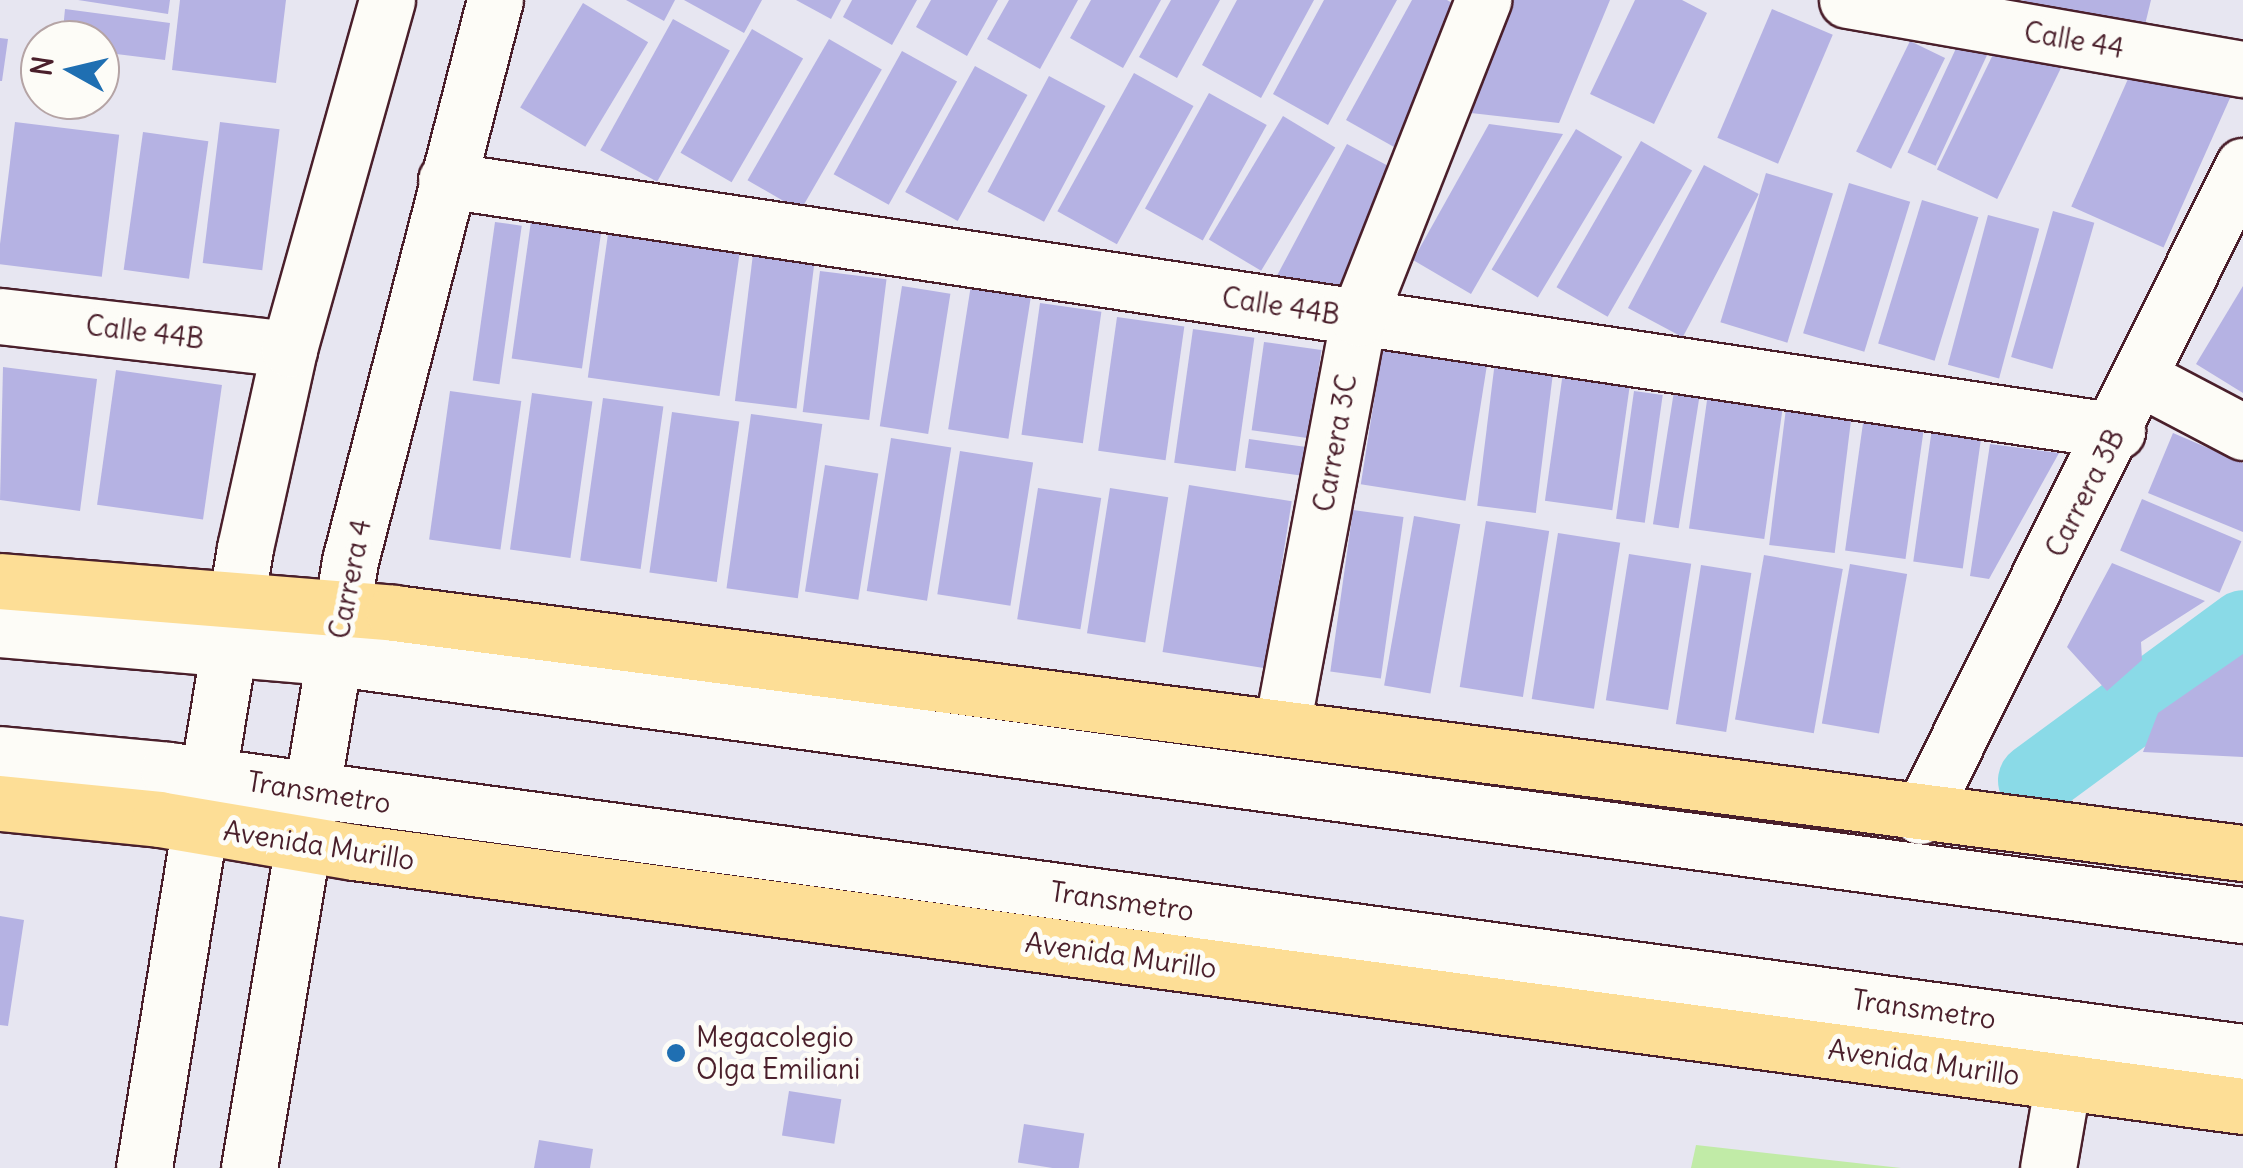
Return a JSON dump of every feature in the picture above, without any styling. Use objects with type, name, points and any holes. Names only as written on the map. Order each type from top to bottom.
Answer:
[{"type":"main road","points":[[0,581],[234,621],[1282,726],[1920,816],[2243,853]]},
{"type":"main road","name":"Avenida Murillo","points":[[0,803],[204,801],[304,845],[2243,1106]]},
{"type":"street","points":[[144,1168],[234,621],[290,349],[387,0]]},
{"type":"street","name":"Carrera 4","points":[[249,1168],[340,633],[446,180],[495,0]]},
{"type":"street","name":"Carrera 3C","points":[[1282,726],[1358,318],[1484,0]]},
{"type":"street","name":"Calle 44","points":[[1847,0],[2243,69]]},
{"type":"street","name":"Carrera 3B","points":[[1920,816],[2142,379],[2243,166]]},
{"type":"street","name":"Calle 44B","points":[[446,180],[2116,431]]},
{"type":"street","name":"Calle 44B","points":[[0,316],[290,349]]},
{"type":"street","points":[[2142,379],[2243,432]]},
{"type":"street","points":[[0,629],[234,621]]},
{"type":"street","points":[[340,633],[2243,916]]},
{"type":"street","name":"Transmetro","points":[[0,754],[204,801],[314,792],[2243,1052]]},
{"type":"street","points":[[2048,1168],[2063,1080]]},
{"type":"green space","points":[[1696,1145],[1901,1168],[1691,1168]]},
{"type":"building","points":[[78,0],[170,0],[168,14]]},
{"type":"building","points":[[180,0],[286,0],[276,83],[172,70]]},
{"type":"building","points":[[626,0],[675,0],[664,21]]},
{"type":"building","points":[[684,0],[762,0],[744,33]]},
{"type":"building","points":[[796,0],[841,0],[831,19]]},
{"type":"building","points":[[852,0],[917,0],[892,45],[843,17]]},
{"type":"building","points":[[931,0],[998,0],[967,56],[916,27]]},
{"type":"building","points":[[1009,0],[1078,0],[1040,69],[987,39]]},
{"type":"building","points":[[1091,0],[1161,0],[1123,68],[1070,38]]},
{"type":"building","points":[[1171,0],[1220,0],[1177,78],[1139,57]]},
{"type":"building","points":[[1237,0],[1314,0],[1261,98],[1202,65]]},
{"type":"building","points":[[1324,0],[1397,0],[1328,125],[1273,94]]},
{"type":"building","points":[[1412,0],[1447,0],[1468,12],[1394,147],[1346,120]]},
{"type":"building","points":[[1505,0],[1610,0],[1559,123],[1462,112]]},
{"type":"building","points":[[1635,0],[1682,0],[1707,13],[1654,124],[1590,94]]},
{"type":"building","points":[[2021,0],[2151,0],[2143,33]]},
{"type":"building","points":[[583,3],[648,42],[585,147],[520,108]]},
{"type":"building","points":[[65,9],[170,23],[165,60],[120,54],[120,20],[64,20]]},
{"type":"building","points":[[1772,9],[1833,35],[1778,164],[1717,138]]},
{"type":"building","points":[[673,19],[730,51],[657,182],[600,150]]},
{"type":"building","points":[[752,29],[803,58],[732,182],[680,153]]},
{"type":"building","points":[[2004,32],[2064,61],[1997,199],[1937,170]]},
{"type":"building","points":[[0,38],[8,39],[2,81],[0,81]]},
{"type":"building","points":[[829,39],[882,70],[800,211],[748,180]]},
{"type":"building","points":[[1910,41],[1945,58],[1891,169],[1856,152]]},
{"type":"building","points":[[1959,42],[1987,55],[1936,166],[1907,153]]},
{"type":"building","points":[[902,51],[957,82],[889,205],[834,174]]},
{"type":"building","points":[[2140,52],[2232,93],[2164,247],[2071,206]]},
{"type":"building","points":[[975,66],[1027,95],[958,221],[905,192]]},
{"type":"building","points":[[1134,73],[1193,106],[1117,244],[1057,211]]},
{"type":"building","points":[[1049,76],[1106,106],[1044,222],[987,192]]},
{"type":"building","points":[[1209,93],[1267,125],[1203,240],[1145,208]]},
{"type":"building","points":[[1283,116],[1335,147],[1261,271],[1209,239]]},
{"type":"building","points":[[15,122],[119,135],[102,277],[0,264]]},
{"type":"building","points":[[220,122],[280,129],[262,270],[203,263]]},
{"type":"building","points":[[1489,124],[1563,134],[1471,294],[1413,260]]},
{"type":"building","points":[[1576,129],[1622,157],[1538,297],[1492,270]]},
{"type":"building","points":[[143,132],[208,141],[189,279],[124,270]]},
{"type":"building","points":[[1641,141],[1692,170],[1608,317],[1556,287]]},
{"type":"building","points":[[1347,144],[1406,175],[1336,307],[1277,276]]},
{"type":"building","points":[[1704,165],[1759,194],[1683,337],[1628,308]]},
{"type":"building","points":[[1766,173],[1833,193],[1787,343],[1720,322]]},
{"type":"building","points":[[1849,183],[1910,202],[1864,352],[1803,333]]},
{"type":"building","points":[[1922,200],[1978,217],[1935,361],[1878,343]]},
{"type":"building","points":[[2053,211],[2094,223],[2052,369],[2011,357]]},
{"type":"building","points":[[532,214],[602,224],[582,368],[512,359]]},
{"type":"building","points":[[1988,215],[2039,229],[1999,378],[1948,365]]},
{"type":"building","points":[[495,222],[522,226],[499,384],[473,380]]},
{"type":"building","points":[[608,234],[740,253],[720,396],[588,378]]},
{"type":"building","points":[[753,254],[815,262],[797,408],[735,401]]},
{"type":"building","points":[[820,271],[887,279],[869,420],[803,412]]},
{"type":"building","points":[[971,285],[1031,295],[1008,439],[948,429]]},
{"type":"building","points":[[902,286],[950,294],[928,434],[880,426]]},
{"type":"building","points":[[2243,286],[2243,393],[2196,364]]},
{"type":"building","points":[[1040,303],[1101,312],[1083,443],[1021,435]]},
{"type":"building","points":[[1117,317],[1184,326],[1166,460],[1098,451]]},
{"type":"building","points":[[1193,329],[1254,338],[1236,471],[1174,463]]},
{"type":"building","points":[[1264,342],[1321,350],[1309,438],[1252,430]]},
{"type":"building","points":[[1383,344],[1488,361],[1465,501],[1361,484]]},
{"type":"building","points":[[1496,353],[1555,360],[1536,513],[1477,506]]},
{"type":"building","points":[[1564,365],[1631,374],[1612,510],[1545,501]]},
{"type":"building","points":[[3,367],[97,379],[80,511],[0,500]]},
{"type":"building","points":[[116,370],[222,385],[203,520],[97,505]]},
{"type":"building","points":[[1710,379],[1785,390],[1764,539],[1689,529]]},
{"type":"building","points":[[1675,385],[1701,389],[1679,528],[1653,524]]},
{"type":"building","points":[[450,391],[521,401],[500,550],[429,540]]},
{"type":"building","points":[[1634,391],[1663,395],[1645,523],[1616,519]]},
{"type":"building","points":[[532,393],[592,401],[570,558],[510,549]]},
{"type":"building","points":[[603,398],[663,406],[641,569],[580,560]]},
{"type":"building","points":[[1787,400],[1853,408],[1835,553],[1769,545]]},
{"type":"building","points":[[1865,409],[1925,417],[1906,559],[1845,551]]},
{"type":"building","points":[[672,412],[739,421],[717,582],[649,572]]},
{"type":"building","points":[[751,414],[822,424],[798,598],[727,588]]},
{"type":"building","points":[[1934,414],[1984,421],[1963,569],[1913,562]]},
{"type":"building","points":[[2173,433],[2243,463],[2243,532],[2148,493]]},
{"type":"building","points":[[891,438],[951,448],[927,601],[867,591]]},
{"type":"building","points":[[1249,439],[1306,447],[1302,476],[1245,468]]},
{"type":"building","points":[[1990,444],[2059,453],[1989,579],[1970,576]]},
{"type":"building","points":[[960,451],[1033,463],[1010,606],[937,594]]},
{"type":"building","points":[[825,465],[878,473],[858,600],[805,591]]},
{"type":"building","points":[[1189,485],[1292,501],[1265,668],[1163,652]]},
{"type":"building","points":[[1038,488],[1101,498],[1080,629],[1017,619]]},
{"type":"building","points":[[1110,488],[1168,497],[1145,642],[1087,633]]},
{"type":"building","points":[[2142,499],[2241,541],[2220,593],[2120,551]]},
{"type":"building","points":[[1353,510],[1404,517],[1381,679],[1330,671]]},
{"type":"building","points":[[1414,516],[1460,524],[1430,694],[1384,685]]},
{"type":"building","points":[[1486,521],[1549,531],[1523,697],[1460,687]]},
{"type":"building","points":[[1558,533],[1620,543],[1594,709],[1532,699]]},
{"type":"building","points":[[1629,554],[1691,564],[1668,710],[1606,700]]},
{"type":"building","points":[[1764,555],[1843,569],[1814,733],[1735,719]]},
{"type":"building","points":[[2112,563],[2205,601],[2141,642],[2142,660],[2107,691],[2067,647]]},
{"type":"building","points":[[1850,564],[1907,574],[1879,734],[1822,724]]},
{"type":"building","points":[[1701,565],[1751,573],[1726,732],[1676,724]]},
{"type":"building","points":[[2243,654],[2243,757],[2143,752],[2158,713]]},
{"type":"building","points":[[0,916],[24,920],[8,1026],[0,1025]]},
{"type":"building","points":[[789,1091],[841,1099],[834,1144],[782,1135]]},
{"type":"building","points":[[1024,1124],[1084,1134],[1079,1168],[1018,1163]]},
{"type":"building","points":[[539,1140],[593,1149],[590,1168],[534,1168]]},
{"type":"waterway","points":[[2035,780],[2243,627]]},
{"type":"place","name":"Megacolegio Olga Emiliani","points":[[676,1053]]}]
